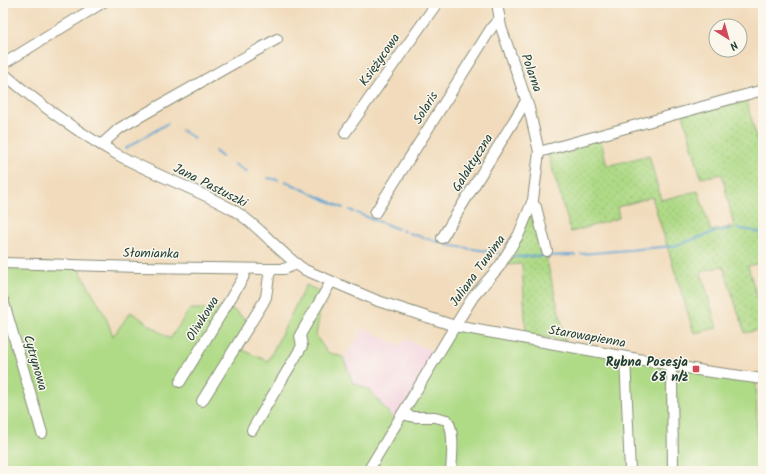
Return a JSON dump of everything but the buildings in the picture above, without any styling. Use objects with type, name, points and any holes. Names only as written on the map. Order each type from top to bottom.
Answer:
[{"type":"street","points":[[3,64],[102,3]]},
{"type":"street","name":"Księżycowa","points":[[345,133],[437,3]]},
{"type":"street","name":"Polarna","points":[[497,3],[501,27],[526,101],[539,152]]},
{"type":"street","name":"Solaris","points":[[375,214],[492,27],[500,18]]},
{"type":"street","points":[[101,145],[120,128],[277,38]]},
{"type":"street","name":"Jana Pastuszki","points":[[3,74],[46,108],[101,145],[122,157],[234,210],[259,229],[297,264],[312,274],[402,310],[455,326]]},
{"type":"street","points":[[539,152],[763,90]]},
{"type":"street","name":"Galaktyczna","points":[[442,238],[526,101]]},
{"type":"street","name":"Juliana Tuwima","points":[[368,471],[473,297],[499,267],[519,234],[532,203],[539,152]]},
{"type":"street","points":[[532,203],[536,207],[547,251]]},
{"type":"street","name":"Słomianka","points":[[3,262],[246,269],[284,269],[297,264]]},
{"type":"street","name":"Oliwkowa","points":[[180,382],[244,278],[246,269]]},
{"type":"street","points":[[202,401],[263,303],[266,297],[270,269]]},
{"type":"street","points":[[252,430],[302,346],[300,336],[331,282]]},
{"type":"street","name":"Cytrynowa","points":[[3,300],[42,433]]},
{"type":"street","name":"Starowapienna","points":[[455,326],[626,357],[763,379]]},
{"type":"street","points":[[626,357],[630,471]]},
{"type":"street","points":[[669,364],[672,377],[673,470]]},
{"type":"street","points":[[402,414],[414,417],[444,419],[449,423],[452,432],[451,471]]},
{"type":"shaded area","points":[[364,328],[400,346],[404,339],[436,353],[405,405],[398,410],[362,471],[274,471],[292,440]]},
{"type":"green space","points":[[746,98],[763,164],[763,262],[748,266],[763,318],[763,329],[745,333],[723,266],[701,272],[717,328],[694,333],[652,197],[617,207],[619,218],[571,232],[548,154],[600,137],[607,166],[649,155],[661,200],[698,191],[711,231],[734,226],[722,174],[701,178],[683,114]]},
{"type":"green space","points":[[534,207],[565,341],[526,334],[522,264],[505,265]]},
{"type":"green space","points":[[3,262],[76,264],[105,315],[113,336],[131,312],[170,339],[190,309],[234,310],[254,327],[242,350],[268,361],[306,285],[323,293],[316,336],[327,352],[343,357],[353,383],[368,389],[396,421],[453,326],[756,381],[758,471],[3,471]]},
{"type":"waterway","points":[[125,149],[168,123]]},
{"type":"waterway","points":[[181,130],[194,138]]},
{"type":"waterway","points":[[215,151],[222,157]]},
{"type":"waterway","points":[[234,164],[247,172]]},
{"type":"waterway","points":[[268,178],[278,180]]},
{"type":"waterway","points":[[285,181],[343,208]]},
{"type":"waterway","points":[[350,210],[354,212]]},
{"type":"waterway","points":[[357,213],[398,229]]},
{"type":"waterway","points":[[736,228],[763,234]]},
{"type":"waterway","points":[[581,254],[674,246],[715,232],[730,229]]},
{"type":"waterway","points":[[409,233],[442,243]]},
{"type":"waterway","points":[[447,245],[499,253]]},
{"type":"waterway","points":[[513,257],[575,255]]},
{"type":"place","name":"Rybna Posesja 68 n/ż","points":[[696,369]]}]
